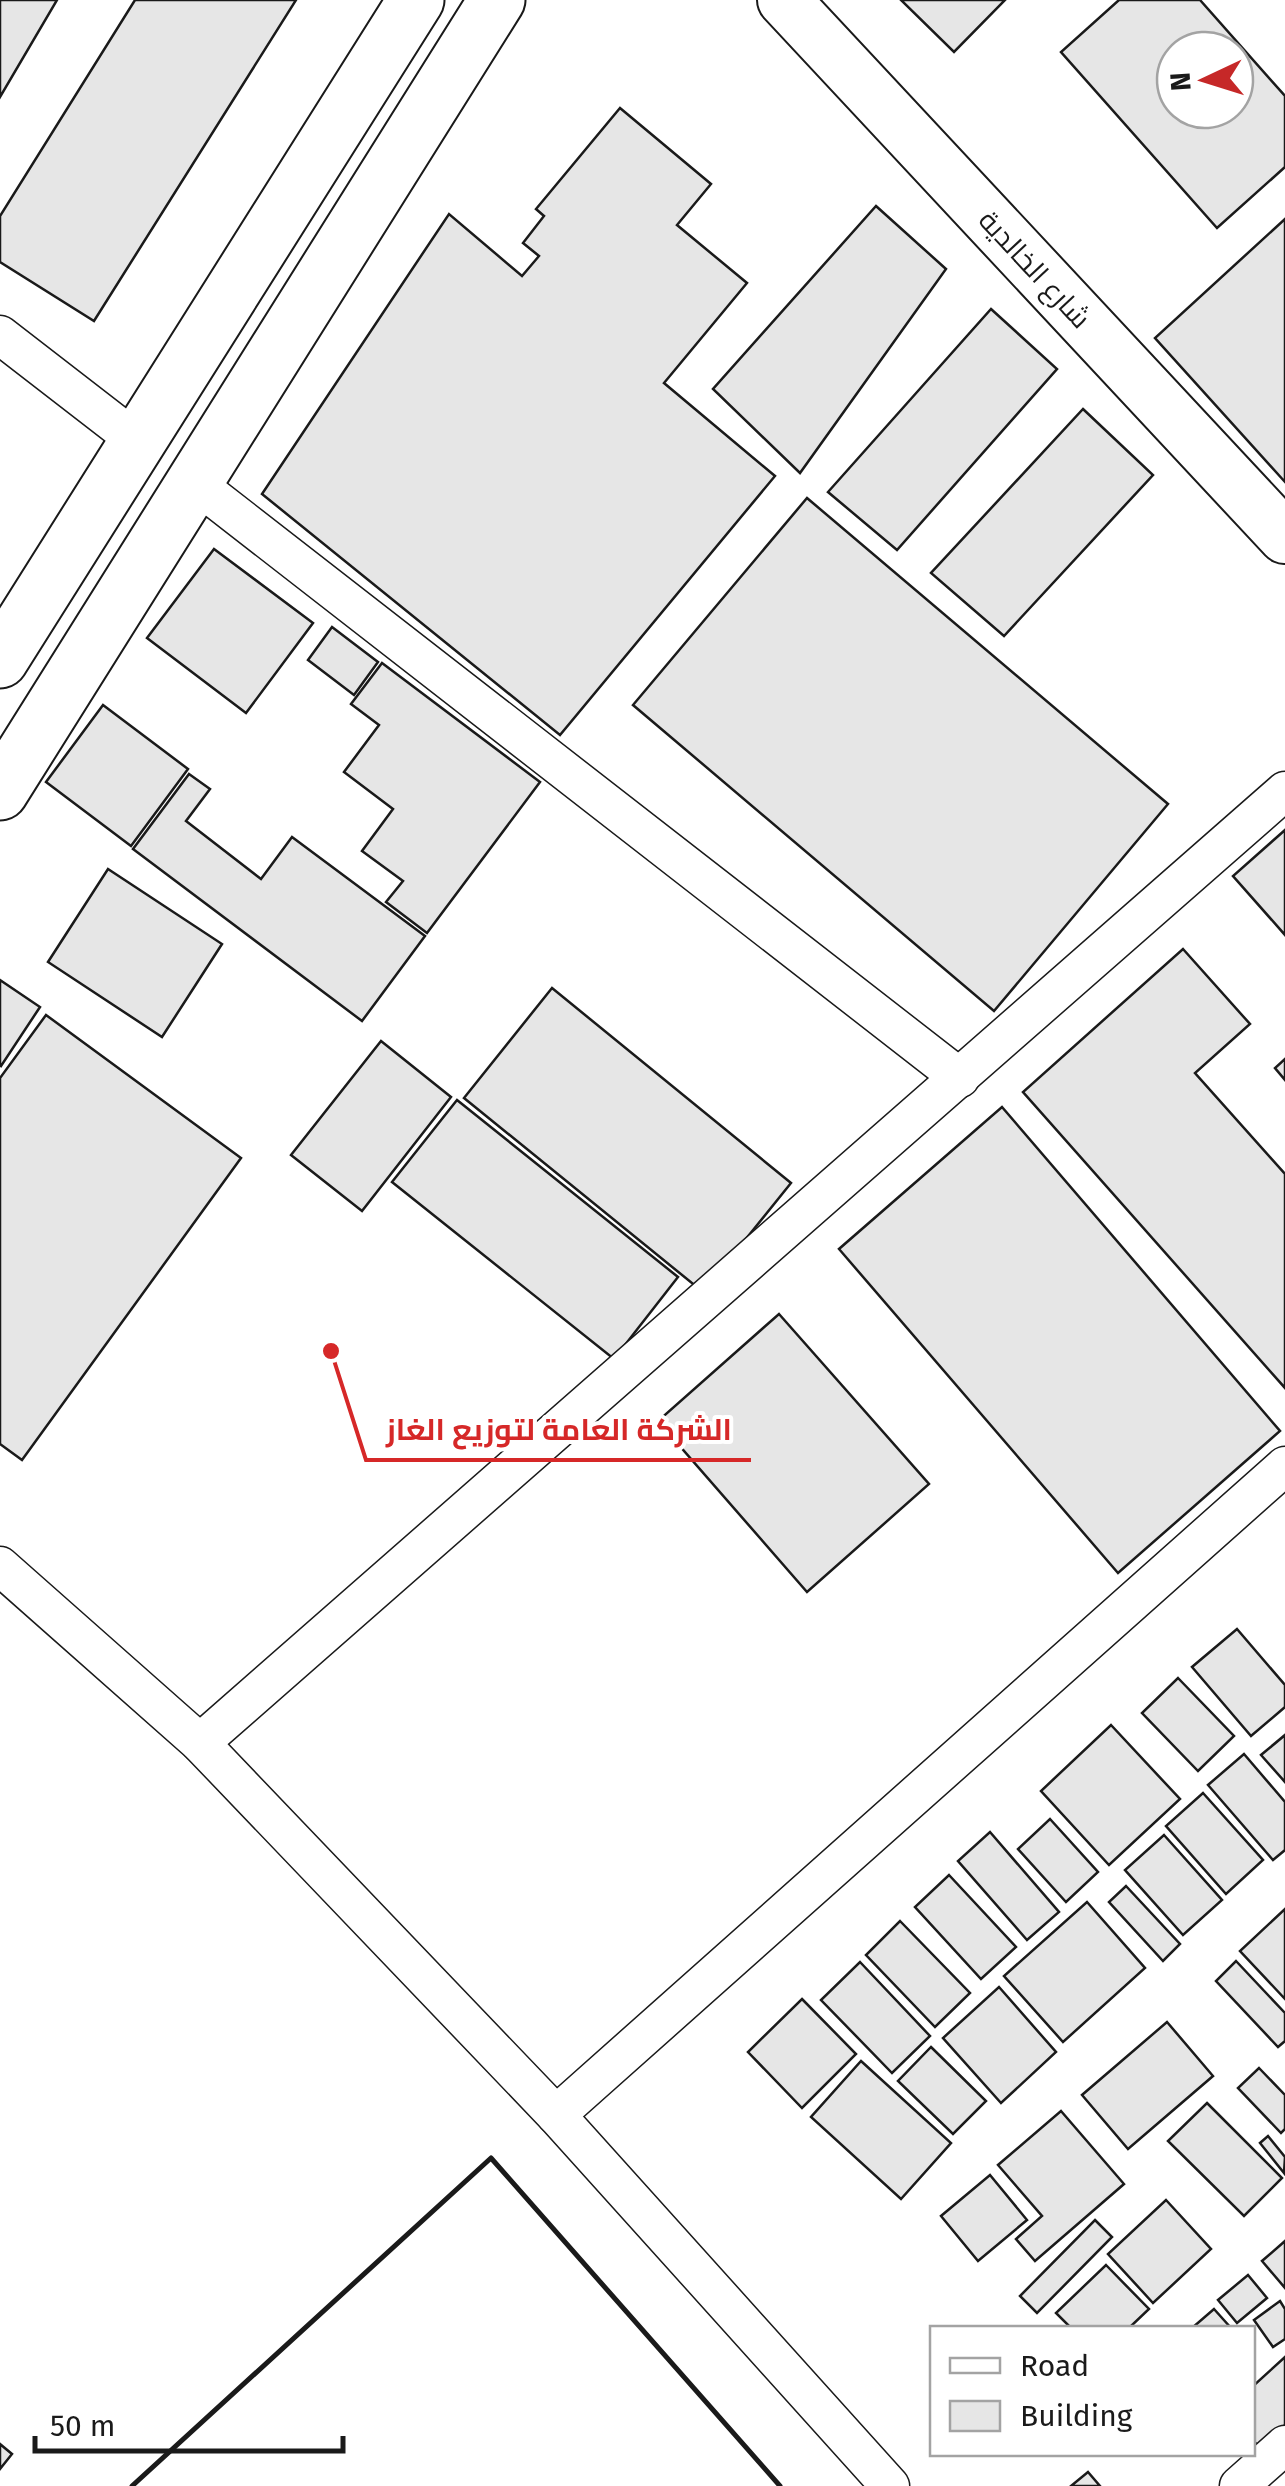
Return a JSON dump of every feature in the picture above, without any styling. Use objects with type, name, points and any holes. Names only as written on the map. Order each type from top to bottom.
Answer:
[{"type":"main road","points":[[0,660],[416,0]]},
{"type":"main road","points":[[0,792],[498,0]]},
{"type":"main road","name":"شارع الخالدية","points":[[784,0],[1285,537]]},
{"type":"street","points":[[0,335],[137,441]]},
{"type":"street","points":[[196,483],[960,1078]]},
{"type":"street","points":[[200,1743],[1285,792]]},
{"type":"street","points":[[556,2115],[1285,1466]]},
{"type":"street","points":[[0,1566],[200,1743],[556,2115],[890,2486]]},
{"type":"street","points":[[1239,2486],[1285,2445]]},
{"type":"building","points":[[0,0],[57,0],[0,97]]},
{"type":"building","points":[[135,0],[296,0],[94,321],[0,262],[0,216]]},
{"type":"building","points":[[901,0],[1005,0],[954,52]]},
{"type":"building","points":[[1119,0],[1200,0],[1227,30],[1155,30],[1155,130],[1255,130],[1255,62],[1285,96],[1285,167],[1217,228],[1061,52]]},
{"type":"building","points":[[620,108],[711,184],[677,225],[747,283],[664,383],[775,476],[560,735],[262,494],[449,214],[522,276],[539,256],[523,243],[544,216],[536,209]]},
{"type":"building","points":[[876,206],[946,269],[800,473],[713,389]]},
{"type":"building","points":[[1285,219],[1285,482],[1155,338]]},
{"type":"building","points":[[991,309],[1057,369],[897,550],[828,492]]},
{"type":"building","points":[[1083,409],[1153,475],[1004,636],[931,573]]},
{"type":"building","points":[[807,498],[1168,804],[994,1011],[633,705]]},
{"type":"building","points":[[214,549],[313,623],[246,713],[147,638]]},
{"type":"building","points":[[332,627],[378,662],[354,695],[308,660]]},
{"type":"building","points":[[382,663],[540,782],[427,933],[386,902],[403,881],[362,851],[393,809],[344,772],[379,725],[351,704]]},
{"type":"building","points":[[103,705],[188,769],[131,846],[46,782]]},
{"type":"building","points":[[189,774],[210,789],[186,821],[261,879],[292,837],[425,936],[362,1021],[133,849]]},
{"type":"building","points":[[1285,830],[1285,935],[1233,876]]},
{"type":"building","points":[[108,869],[222,944],[162,1037],[48,962]]},
{"type":"building","points":[[1183,949],[1250,1024],[1195,1073],[1285,1174],[1285,1388],[1023,1092]]},
{"type":"building","points":[[0,980],[40,1007],[1,1066],[0,1065]]},
{"type":"building","points":[[552,988],[791,1183],[703,1292],[464,1098]]},
{"type":"building","points":[[46,1015],[241,1158],[22,1460],[0,1444],[0,1078]]},
{"type":"building","points":[[381,1041],[451,1097],[362,1211],[291,1155]]},
{"type":"building","points":[[1285,1059],[1285,1080],[1275,1068]]},
{"type":"building","points":[[457,1100],[678,1277],[614,1359],[392,1182]]},
{"type":"building","points":[[1002,1107],[1280,1431],[1118,1573],[839,1249]]},
{"type":"building","points":[[779,1314],[929,1484],[807,1592],[658,1421]]},
{"type":"building","points":[[1237,1629],[1285,1685],[1285,1707],[1251,1736],[1192,1667]]},
{"type":"building","points":[[1178,1678],[1234,1736],[1198,1771],[1142,1713]]},
{"type":"building","points":[[1111,1725],[1180,1799],[1109,1865],[1041,1791]]},
{"type":"building","points":[[1285,1735],[1285,1782],[1261,1755]]},
{"type":"building","points":[[1244,1754],[1285,1802],[1285,1850],[1273,1860],[1208,1785]]},
{"type":"building","points":[[1203,1793],[1263,1860],[1226,1894],[1166,1826]]},
{"type":"building","points":[[1050,1819],[1098,1872],[1066,1902],[1018,1849]]},
{"type":"building","points":[[990,1832],[1059,1912],[1027,1940],[958,1861]]},
{"type":"building","points":[[1164,1835],[1222,1900],[1183,1935],[1125,1870]]},
{"type":"building","points":[[949,1875],[1016,1947],[981,1979],[915,1907]]},
{"type":"building","points":[[1126,1886],[1180,1944],[1163,1961],[1109,1902]]},
{"type":"building","points":[[1087,1902],[1145,1968],[1063,2042],[1004,1976]]},
{"type":"building","points":[[1285,1909],[1285,1999],[1240,1951]]},
{"type":"building","points":[[900,1921],[970,1993],[935,2027],[866,1955]]},
{"type":"building","points":[[1236,1961],[1285,2013],[1285,2041],[1278,2047],[1216,1981]]},
{"type":"building","points":[[860,1962],[930,2036],[892,2073],[821,2000]]},
{"type":"building","points":[[999,1987],[1056,2052],[1001,2103],[943,2038]]},
{"type":"building","points":[[802,1999],[856,2054],[802,2108],[748,2052]]},
{"type":"building","points":[[1167,2022],[1213,2076],[1128,2149],[1082,2095]]},
{"type":"building","points":[[931,2047],[986,2101],[953,2134],[898,2081]]},
{"type":"building","points":[[861,2061],[951,2143],[901,2199],[811,2117]]},
{"type":"building","points":[[1259,2068],[1285,2095],[1285,2129],[1281,2133],[1238,2088]]},
{"type":"building","points":[[1207,2103],[1282,2178],[1244,2216],[1168,2141]]},
{"type":"building","points":[[1061,2111],[1124,2184],[1035,2261],[1016,2239],[1042,2216],[998,2165]]},
{"type":"building","points":[[1268,2136],[1285,2157],[1284,2173],[1260,2143]]},
{"type":"building","points":[[990,2175],[1027,2220],[978,2261],[941,2216]]},
{"type":"building","points":[[1166,2200],[1211,2249],[1153,2303],[1108,2254]]},
{"type":"building","points":[[1095,2220],[1112,2237],[1037,2313],[1020,2296]]},
{"type":"building","points":[[1285,2241],[1285,2288],[1262,2261]]},
{"type":"building","points":[[1106,2265],[1149,2309],[1131,2326],[1069,2326],[1056,2313]]},
{"type":"building","points":[[1248,2275],[1267,2298],[1237,2323],[1218,2300]]},
{"type":"building","points":[[1280,2301],[1285,2309],[1285,2339],[1273,2347],[1254,2320]]},
{"type":"building","points":[[1214,2309],[1229,2326],[1194,2326]]},
{"type":"building","points":[[1285,2357],[1285,2425],[1260,2448],[1255,2442],[1255,2384]]},
{"type":"building","points":[[0,2444],[12,2454],[0,2469]]},
{"type":"building","points":[[1088,2472],[1100,2486],[1071,2486]]},
{"type":"wall","points":[[132,2486],[491,2158],[780,2486]]},
{"type":"place","name":"الشركة العامة لتوزيع الغاز","points":[[331,1351]]}]
